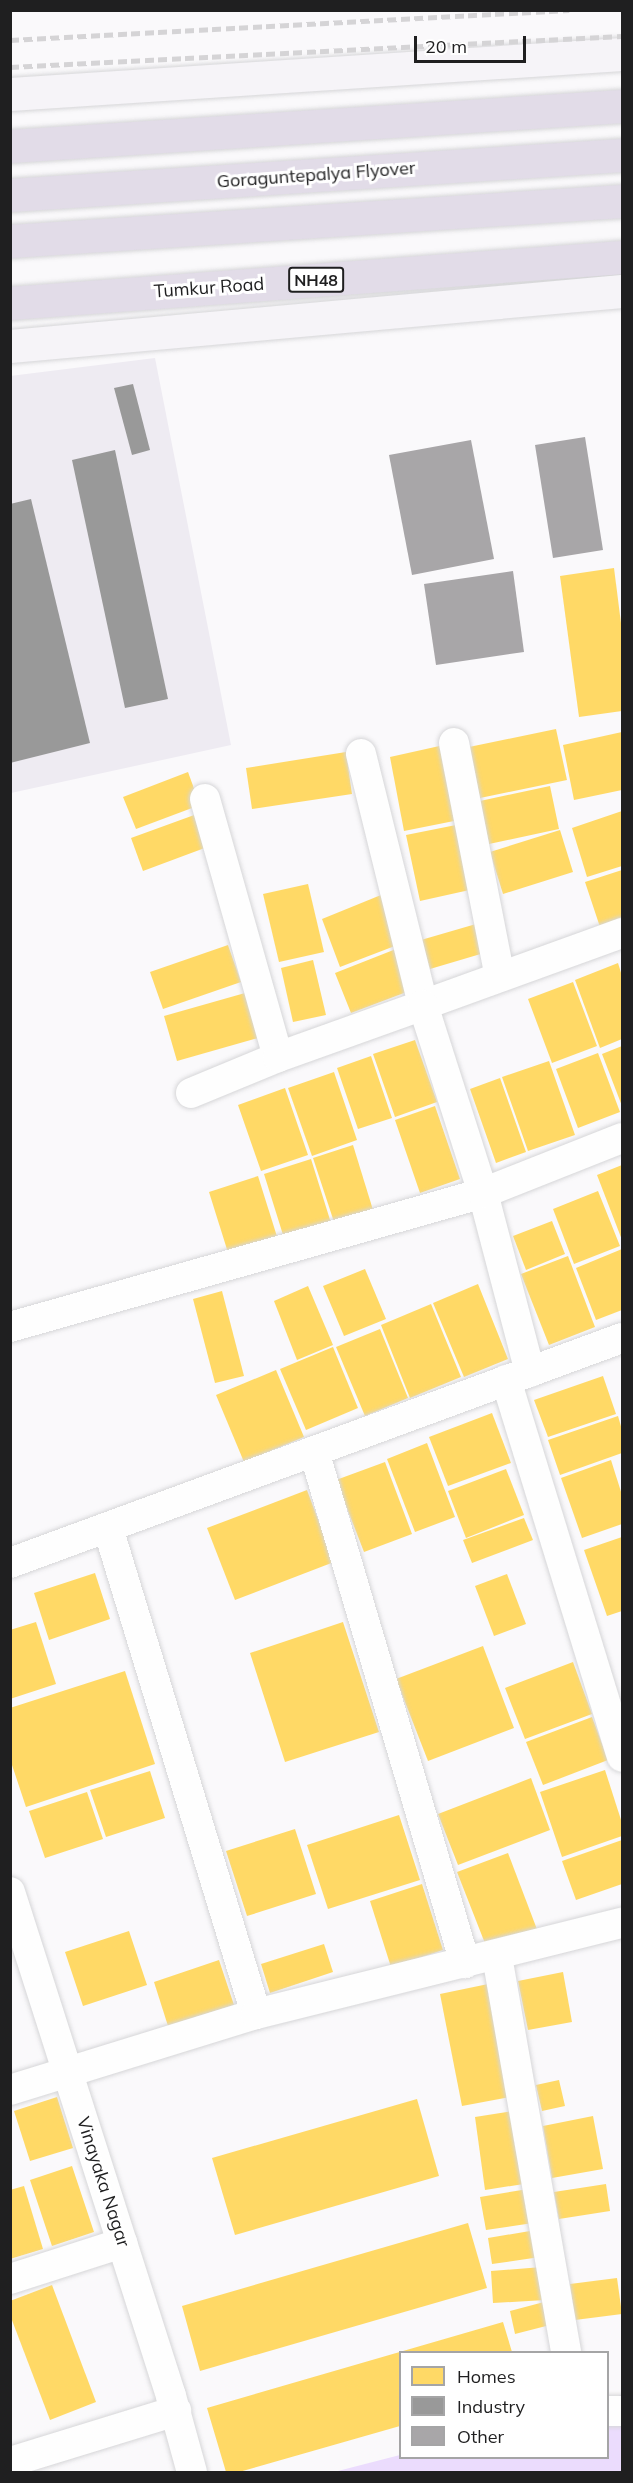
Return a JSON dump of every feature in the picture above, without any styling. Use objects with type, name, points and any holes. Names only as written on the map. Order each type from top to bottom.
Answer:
[{"type":"highway","points":[[10,146],[622,106]]},
{"type":"highway","name":"Goraguntepalya Flyover","points":[[10,195],[622,154]]},
{"type":"highway","points":[[10,241],[622,201]]},
{"type":"highway","name":"Tumkur Road","points":[[10,303],[622,257]]},
{"type":"street","points":[[10,94],[622,54]]},
{"type":"street","points":[[10,346],[622,291]]},
{"type":"street","points":[[454,743],[500,977]]},
{"type":"street","points":[[361,754],[423,1005],[483,1193],[518,1376],[622,1757]]},
{"type":"street","points":[[205,799],[278,1057]]},
{"type":"street","points":[[191,1093],[278,1057],[622,933]]},
{"type":"street","points":[[10,1327],[483,1193],[622,1138]]},
{"type":"street","points":[[10,1563],[622,1338]]},
{"type":"street","points":[[314,1451],[465,1963]]},
{"type":"street","points":[[108,1527],[256,2014]]},
{"type":"street","name":"Vinayaka Nagar","points":[[10,1892],[176,2411],[192,2472]]},
{"type":"street","points":[[10,2090],[256,2014],[497,1956],[622,1923]]},
{"type":"street","points":[[497,1956],[566,2351]]},
{"type":"street","points":[[10,2279],[122,2243]]},
{"type":"street","points":[[10,2462],[176,2411]]},
{"type":"shaded area","points":[[155,358],[231,745],[11,793],[10,376]]},
{"type":"shaded area","points":[[622,2395],[622,2472],[334,2472],[399,2455],[399,2459],[609,2459],[609,2399]]},
{"type":"building: Homes","points":[[614,568],[622,631],[622,711],[579,717],[560,576]]},
{"type":"building: Homes","points":[[556,729],[567,780],[480,798],[469,747]]},
{"type":"building: Homes","points":[[622,732],[622,790],[574,800],[563,745]]},
{"type":"building: Homes","points":[[444,745],[459,820],[404,831],[390,757]]},
{"type":"building: Homes","points":[[346,752],[352,794],[252,809],[246,768]]},
{"type":"building: Homes","points":[[188,772],[200,805],[136,829],[123,797]]},
{"type":"building: Homes","points":[[550,786],[559,829],[489,844],[480,801]]},
{"type":"building: Homes","points":[[622,811],[622,866],[587,877],[572,828]]},
{"type":"building: Homes","points":[[197,814],[210,846],[143,871],[131,838]]},
{"type":"building: Homes","points":[[461,824],[474,889],[420,901],[406,835]]},
{"type":"building: Homes","points":[[560,830],[573,872],[503,894],[490,852]]},
{"type":"building: Homes","points":[[622,870],[622,923],[601,930],[585,882]]},
{"type":"building: Homes","points":[[308,884],[324,952],[279,962],[263,894]]},
{"type":"building: Homes","points":[[381,895],[400,944],[340,967],[322,919]]},
{"type":"building: Homes","points":[[476,924],[484,953],[430,969],[421,940]]},
{"type":"building: Homes","points":[[228,945],[241,982],[163,1009],[150,972]]},
{"type":"building: Homes","points":[[396,949],[412,990],[351,1013],[335,973]]},
{"type":"building: Homes","points":[[313,960],[326,1015],[293,1022],[281,968]]},
{"type":"building: Homes","points":[[618,963],[622,976],[622,1039],[600,1048],[575,980]]},
{"type":"building: Homes","points":[[573,982],[597,1046],[552,1063],[528,999]]},
{"type":"building: Homes","points":[[245,993],[258,1038],[177,1061],[164,1016]]},
{"type":"building: Homes","points":[[415,1040],[437,1102],[395,1117],[373,1054]]},
{"type":"building: Homes","points":[[622,1046],[622,1106],[602,1054]]},
{"type":"building: Homes","points":[[598,1053],[620,1112],[578,1128],[556,1069]]},
{"type":"building: Homes","points":[[371,1056],[392,1118],[358,1129],[337,1068]]},
{"type":"building: Homes","points":[[549,1061],[575,1135],[528,1151],[502,1077]]},
{"type":"building: Homes","points":[[334,1072],[357,1140],[312,1156],[288,1088]]},
{"type":"building: Homes","points":[[500,1078],[526,1152],[496,1163],[470,1089]]},
{"type":"building: Homes","points":[[285,1088],[308,1155],[261,1171],[238,1105]]},
{"type":"building: Homes","points":[[435,1106],[460,1179],[420,1193],[395,1120]]},
{"type":"building: Homes","points":[[353,1145],[373,1210],[334,1222],[313,1158]]},
{"type":"building: Homes","points":[[311,1159],[331,1223],[284,1238],[264,1174]]},
{"type":"building: Homes","points":[[622,1165],[622,1240],[597,1175]]},
{"type":"building: Homes","points":[[258,1176],[279,1243],[230,1259],[209,1192]]},
{"type":"building: Homes","points":[[598,1191],[620,1246],[574,1264],[553,1209]]},
{"type":"building: Homes","points":[[552,1221],[565,1254],[526,1270],[513,1236]]},
{"type":"building: Homes","points":[[622,1249],[622,1310],[596,1320],[576,1268]]},
{"type":"building: Homes","points":[[568,1256],[595,1327],[549,1345],[521,1274]]},
{"type":"building: Homes","points":[[365,1269],[386,1319],[344,1336],[323,1286]]},
{"type":"building: Homes","points":[[478,1284],[508,1359],[464,1377],[433,1303]]},
{"type":"building: Homes","points":[[308,1286],[333,1345],[297,1360],[274,1301]]},
{"type":"building: Homes","points":[[222,1291],[244,1376],[215,1383],[193,1299]]},
{"type":"building: Homes","points":[[431,1304],[461,1377],[410,1398],[381,1325]]},
{"type":"building: Homes","points":[[380,1329],[408,1398],[365,1416],[336,1347]]},
{"type":"building: Homes","points":[[333,1347],[358,1408],[306,1430],[280,1369]]},
{"type":"building: Homes","points":[[276,1370],[304,1437],[244,1462],[216,1395]]},
{"type":"building: Homes","points":[[603,1376],[616,1414],[548,1437],[534,1400]]},
{"type":"building: Homes","points":[[492,1413],[511,1463],[448,1486],[429,1437]]},
{"type":"building: Homes","points":[[618,1416],[622,1430],[622,1453],[560,1475],[548,1440]]},
{"type":"building: Homes","points":[[427,1443],[455,1517],[415,1532],[387,1459]]},
{"type":"building: Homes","points":[[611,1460],[622,1495],[622,1524],[582,1538],[561,1478]]},
{"type":"building: Homes","points":[[385,1462],[412,1534],[364,1552],[336,1480]]},
{"type":"building: Homes","points":[[506,1469],[524,1515],[466,1538],[448,1491]]},
{"type":"building: Homes","points":[[307,1490],[334,1562],[235,1600],[207,1528]]},
{"type":"building: Homes","points":[[524,1518],[533,1540],[472,1563],[463,1540]]},
{"type":"building: Homes","points":[[622,1537],[622,1611],[607,1616],[584,1550]]},
{"type":"building: Homes","points":[[95,1573],[110,1619],[49,1640],[34,1593]]},
{"type":"building: Homes","points":[[507,1574],[526,1624],[494,1636],[475,1586]]},
{"type":"building: Homes","points":[[36,1622],[56,1684],[10,1699],[10,1630]]},
{"type":"building: Homes","points":[[343,1622],[379,1732],[285,1762],[250,1653]]},
{"type":"building: Homes","points":[[483,1646],[514,1728],[428,1761],[396,1679]]},
{"type":"building: Homes","points":[[573,1662],[592,1714],[525,1739],[505,1688]]},
{"type":"building: Homes","points":[[125,1671],[155,1764],[26,1807],[10,1759],[10,1708]]},
{"type":"building: Homes","points":[[592,1717],[608,1760],[543,1785],[526,1742]]},
{"type":"building: Homes","points":[[605,1770],[622,1823],[622,1836],[562,1857],[540,1792]]},
{"type":"building: Homes","points":[[150,1771],[165,1818],[106,1837],[90,1790]]},
{"type":"building: Homes","points":[[531,1778],[550,1830],[458,1865],[438,1814]]},
{"type":"building: Homes","points":[[87,1792],[103,1839],[45,1858],[29,1811]]},
{"type":"building: Homes","points":[[399,1815],[420,1880],[328,1909],[307,1845]]},
{"type":"building: Homes","points":[[295,1829],[316,1894],[247,1916],[226,1851]]},
{"type":"building: Homes","points":[[622,1840],[622,1884],[576,1900],[562,1861]]},
{"type":"building: Homes","points":[[508,1853],[538,1932],[488,1951],[457,1872]]},
{"type":"building: Homes","points":[[422,1884],[443,1950],[391,1967],[370,1901]]},
{"type":"building: Homes","points":[[129,1931],[147,1985],[83,2006],[65,1952]]},
{"type":"building: Homes","points":[[324,1944],[333,1972],[270,1993],[261,1964]]},
{"type":"building: Homes","points":[[219,1960],[234,2005],[168,2026],[154,1982]]},
{"type":"building: Homes","points":[[563,1972],[572,2022],[528,2030],[518,1981]]},
{"type":"building: Homes","points":[[493,1983],[515,2096],[462,2106],[440,1994]]},
{"type":"building: Homes","points":[[559,2080],[565,2106],[542,2111],[536,2085]]},
{"type":"building: Homes","points":[[57,2097],[73,2148],[30,2161],[14,2111]]},
{"type":"building: Homes","points":[[417,2099],[439,2176],[235,2235],[212,2158]]},
{"type":"building: Homes","points":[[520,2110],[530,2183],[485,2190],[475,2117]]},
{"type":"building: Homes","points":[[593,2116],[603,2169],[552,2178],[543,2126]]},
{"type":"building: Homes","points":[[72,2166],[94,2232],[52,2246],[30,2180]]},
{"type":"building: Homes","points":[[606,2184],[610,2211],[559,2219],[554,2192]]},
{"type":"building: Homes","points":[[24,2186],[43,2249],[10,2259],[10,2190]]},
{"type":"building: Homes","points":[[528,2189],[533,2223],[486,2230],[480,2197]]},
{"type":"building: Homes","points":[[468,2223],[487,2288],[200,2371],[182,2306]]},
{"type":"building: Homes","points":[[536,2230],[540,2257],[492,2264],[488,2238]]},
{"type":"building: Homes","points":[[542,2267],[545,2300],[493,2303],[491,2271]]},
{"type":"building: Homes","points":[[617,2278],[622,2314],[575,2320],[570,2284]]},
{"type":"building: Homes","points":[[52,2285],[96,2402],[50,2420],[10,2315],[10,2301]]},
{"type":"building: Homes","points":[[544,2302],[550,2325],[515,2334],[510,2311]]},
{"type":"building: Homes","points":[[503,2322],[512,2351],[403,2351]]},
{"type":"building: Homes","points":[[399,2352],[399,2426],[239,2472],[226,2472],[207,2408]]},
{"type":"building: Industry","points":[[133,384],[150,450],[132,455],[114,388]]},
{"type":"building: Industry","points":[[115,450],[168,699],[125,708],[72,460]]},
{"type":"building: Industry","points":[[31,499],[90,743],[10,763],[10,504]]},
{"type":"building: Other","points":[[585,437],[603,550],[553,558],[535,445]]},
{"type":"building: Other","points":[[471,440],[494,559],[412,575],[389,455]]},
{"type":"building: Other","points":[[513,571],[524,652],[436,665],[424,584]]},
{"type":"railway","points":[[10,40],[569,10]]},
{"type":"railway","points":[[10,67],[622,36]]}]
